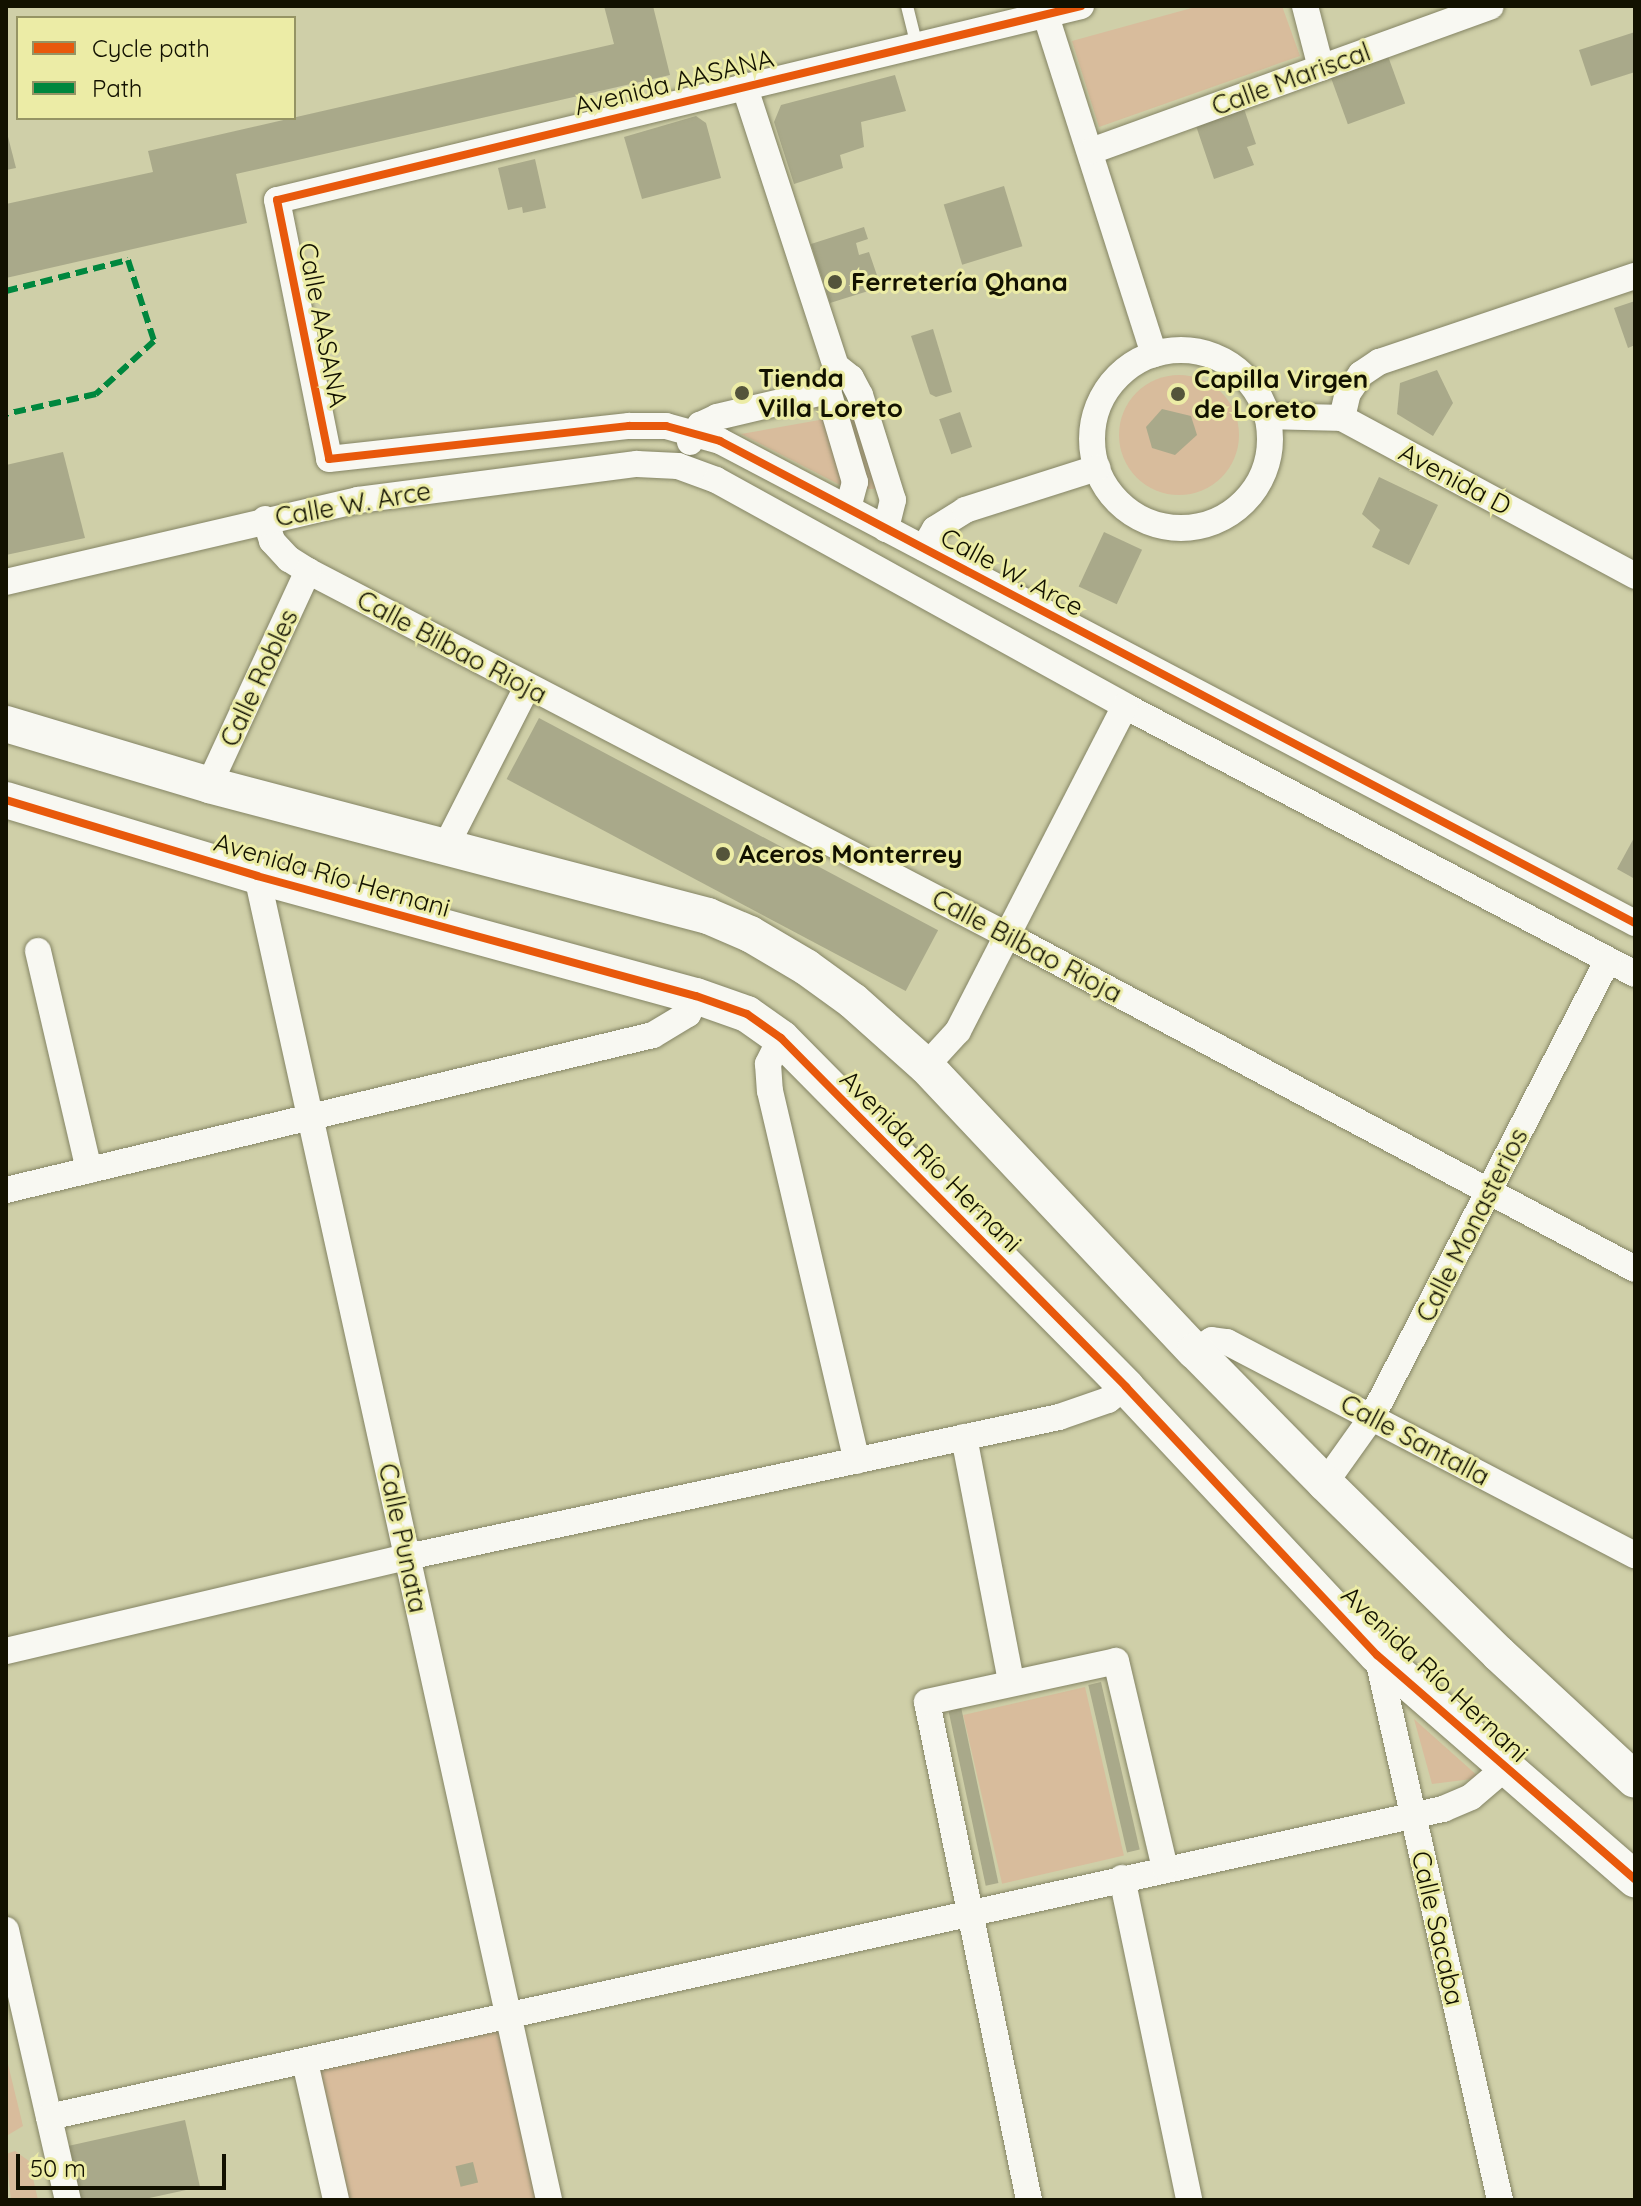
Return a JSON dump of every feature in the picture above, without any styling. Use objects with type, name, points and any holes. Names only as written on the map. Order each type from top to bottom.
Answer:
[{"type":"street","name":"Avenida AASANA","points":[[277,200],[1081,6]]},
{"type":"street","points":[[1305,6],[1321,68]]},
{"type":"street","name":"Calle Mariscal","points":[[1091,151],[1491,6]]},
{"type":"street","points":[[1046,16],[1154,354]]},
{"type":"street","points":[[744,85],[832,378],[855,482],[848,508]]},
{"type":"street","name":"Calle AASANA","points":[[277,200],[329,459]]},
{"type":"street","points":[[1342,418],[1348,393],[1361,374],[1379,362],[1635,276]]},
{"type":"street","points":[[1189,350],[1223,361],[1250,384],[1267,416],[1269,455],[1259,482],[1242,505],[1208,525],[1169,528],[1141,519],[1117,501],[1097,468],[1092,437],[1105,392],[1126,368],[1154,354],[1189,350]]},
{"type":"street","points":[[678,466],[694,432],[717,417],[832,378],[851,378],[860,395],[893,500],[886,529]]},
{"type":"street","name":"Avenida D","points":[[1267,416],[1342,418],[1635,576]]},
{"type":"street","name":"Calle W. Arce","points":[[329,459],[629,426],[666,426],[720,441],[1635,923]]},
{"type":"street","name":"Calle W. Arce","points":[[6,582],[265,519],[358,500],[637,464],[678,466],[716,480],[1125,706],[1635,974]]},
{"type":"street","points":[[924,548],[935,529],[965,510],[1097,468]]},
{"type":"street","name":"Calle Bilbao Rioja","points":[[265,519],[272,541],[289,559],[308,571],[1007,935],[1488,1194],[1635,1269]]},
{"type":"street","name":"Calle Robles","points":[[209,785],[308,571]]},
{"type":"street","points":[[446,846],[527,687]]},
{"type":"street","points":[[926,1066],[958,1031],[1125,706]]},
{"type":"street","name":"Avenida Río Hernani","points":[[6,724],[209,785],[708,916],[750,934],[806,967],[853,1001],[926,1066],[1195,1351],[1325,1483],[1499,1654],[1635,1780]]},
{"type":"street","name":"Avenida Río Hernani","points":[[6,800],[257,876],[696,996],[747,1014],[781,1038],[1126,1387],[1377,1655],[1635,1879]]},
{"type":"street","name":"Calle Punata","points":[[257,876],[549,2200]]},
{"type":"street","points":[[38,951],[89,1170]]},
{"type":"street","name":"Calle Monasterios","points":[[1325,1483],[1372,1417],[1608,960]]},
{"type":"street","points":[[6,1190],[653,1035],[688,1014],[696,996]]},
{"type":"street","points":[[781,1038],[768,1064],[770,1091],[857,1461]]},
{"type":"street","name":"Calle Santalla","points":[[1195,1351],[1212,1340],[1227,1342],[1635,1555]]},
{"type":"street","points":[[6,1651],[407,1557],[1085,1410],[1126,1387]]},
{"type":"street","points":[[964,1437],[1011,1682]]},
{"type":"street","name":"Calle Sacaba","points":[[1377,1655],[1500,2200]]},
{"type":"street","points":[[1029,2200],[927,1702],[1116,1661],[1165,1868]]},
{"type":"street","points":[[49,2117],[970,1916],[1165,1868],[1443,1809],[1471,1797],[1505,1768]]},
{"type":"street","points":[[1122,1878],[1189,2200]]},
{"type":"street","points":[[6,1930],[68,2200]]},
{"type":"street","points":[[305,2062],[336,2200]]},
{"type":"lane","points":[[907,6],[917,47]]},
{"type":"shaded area","points":[[1199,6],[1282,6],[1300,56],[1099,127],[1072,41]]},
{"type":"shaded area","points":[[1179,375],[1202,380],[1221,393],[1234,412],[1239,435],[1234,458],[1221,477],[1202,490],[1179,495],[1156,490],[1137,477],[1124,458],[1119,435],[1124,412],[1137,393],[1156,380]]},
{"type":"shaded area","points":[[844,402],[853,402],[879,485],[874,489],[866,489]]},
{"type":"shaded area","points":[[825,419],[846,488],[741,434]]},
{"type":"shaded area","points":[[1085,1687],[1124,1856],[1002,1884],[963,1715]]},
{"type":"shaded area","points":[[1414,1719],[1480,1778],[1432,1784]]},
{"type":"shaded area","points":[[506,2027],[546,2200],[349,2200],[319,2070]]},
{"type":"shaded area","points":[[6,2056],[23,2126],[8,2135],[6,2135]]},
{"type":"shaded area","points":[[15,2151],[29,2161],[38,2200],[11,2200],[6,2154]]},
{"type":"building","points":[[604,6],[653,6],[670,75],[236,174],[247,223],[6,278],[6,204],[153,172],[148,151],[283,120],[296,120],[296,117],[614,44]]},
{"type":"building","points":[[1635,32],[1635,72],[1591,86],[1579,50]]},
{"type":"building","points":[[1385,48],[1405,103],[1348,124],[1328,69]]},
{"type":"building","points":[[895,75],[906,111],[861,122],[864,147],[840,155],[843,168],[794,184],[774,122],[781,105]]},
{"type":"building","points":[[1241,100],[1256,144],[1247,147],[1254,165],[1214,179],[1193,117]]},
{"type":"building","points":[[696,116],[706,123],[721,178],[642,199],[624,137]]},
{"type":"building","points":[[6,129],[16,168],[6,170]]},
{"type":"building","points":[[535,159],[546,208],[523,213],[522,207],[508,210],[498,168]]},
{"type":"building","points":[[1004,186],[1022,246],[962,265],[944,204]]},
{"type":"building","points":[[864,227],[868,239],[856,243],[859,255],[869,252],[881,287],[830,303],[811,244]]},
{"type":"building","points":[[1635,301],[1635,345],[1628,348],[1614,308]]},
{"type":"building","points":[[933,329],[952,392],[936,397],[930,394],[911,336]]},
{"type":"building","points":[[1437,370],[1453,403],[1433,436],[1397,414],[1400,383]]},
{"type":"building","points":[[1162,409],[1191,416],[1197,435],[1175,455],[1152,448],[1146,427]]},
{"type":"building","points":[[960,412],[972,447],[951,454],[939,419]]},
{"type":"building","points":[[63,452],[85,538],[6,555],[6,465]]},
{"type":"building","points":[[1379,477],[1438,505],[1409,565],[1372,547],[1380,530],[1362,514]]},
{"type":"building","points":[[1104,532],[1142,550],[1117,604],[1079,586]]},
{"type":"building","name":"Aceros Monterrey","points":[[539,718],[938,930],[906,991],[507,779]]},
{"type":"building","points":[[1635,836],[1635,879],[1617,869]]},
{"type":"building","points":[[1101,1682],[1140,1850],[1127,1853],[1088,1685]]},
{"type":"building","points":[[961,1707],[998,1883],[986,1886],[948,1710]]},
{"type":"building","points":[[185,2120],[200,2187],[140,2200],[80,2200],[68,2146]]},
{"type":"building","points":[[473,2162],[478,2182],[461,2187],[456,2166]]},
{"type":"marked path","points":[[6,291],[128,260],[154,341],[96,394],[6,414]]},
{"type":"cycle path","points":[[1081,6],[277,200],[329,459],[629,426],[666,426],[720,441],[1635,923]]},
{"type":"cycle path","points":[[6,800],[257,876],[696,996],[747,1014],[781,1038],[1126,1387],[1377,1655],[1635,1879]]},
{"type":"place","name":"Ferretería Qhana","points":[[835,282]]},
{"type":"place","name":"Tienda Villa Loreto","points":[[742,393]]},
{"type":"place","name":"Capilla Virgen de Loreto","points":[[1178,394]]},
{"type":"place","name":"Aceros Monterrey","points":[[723,854]]}]
